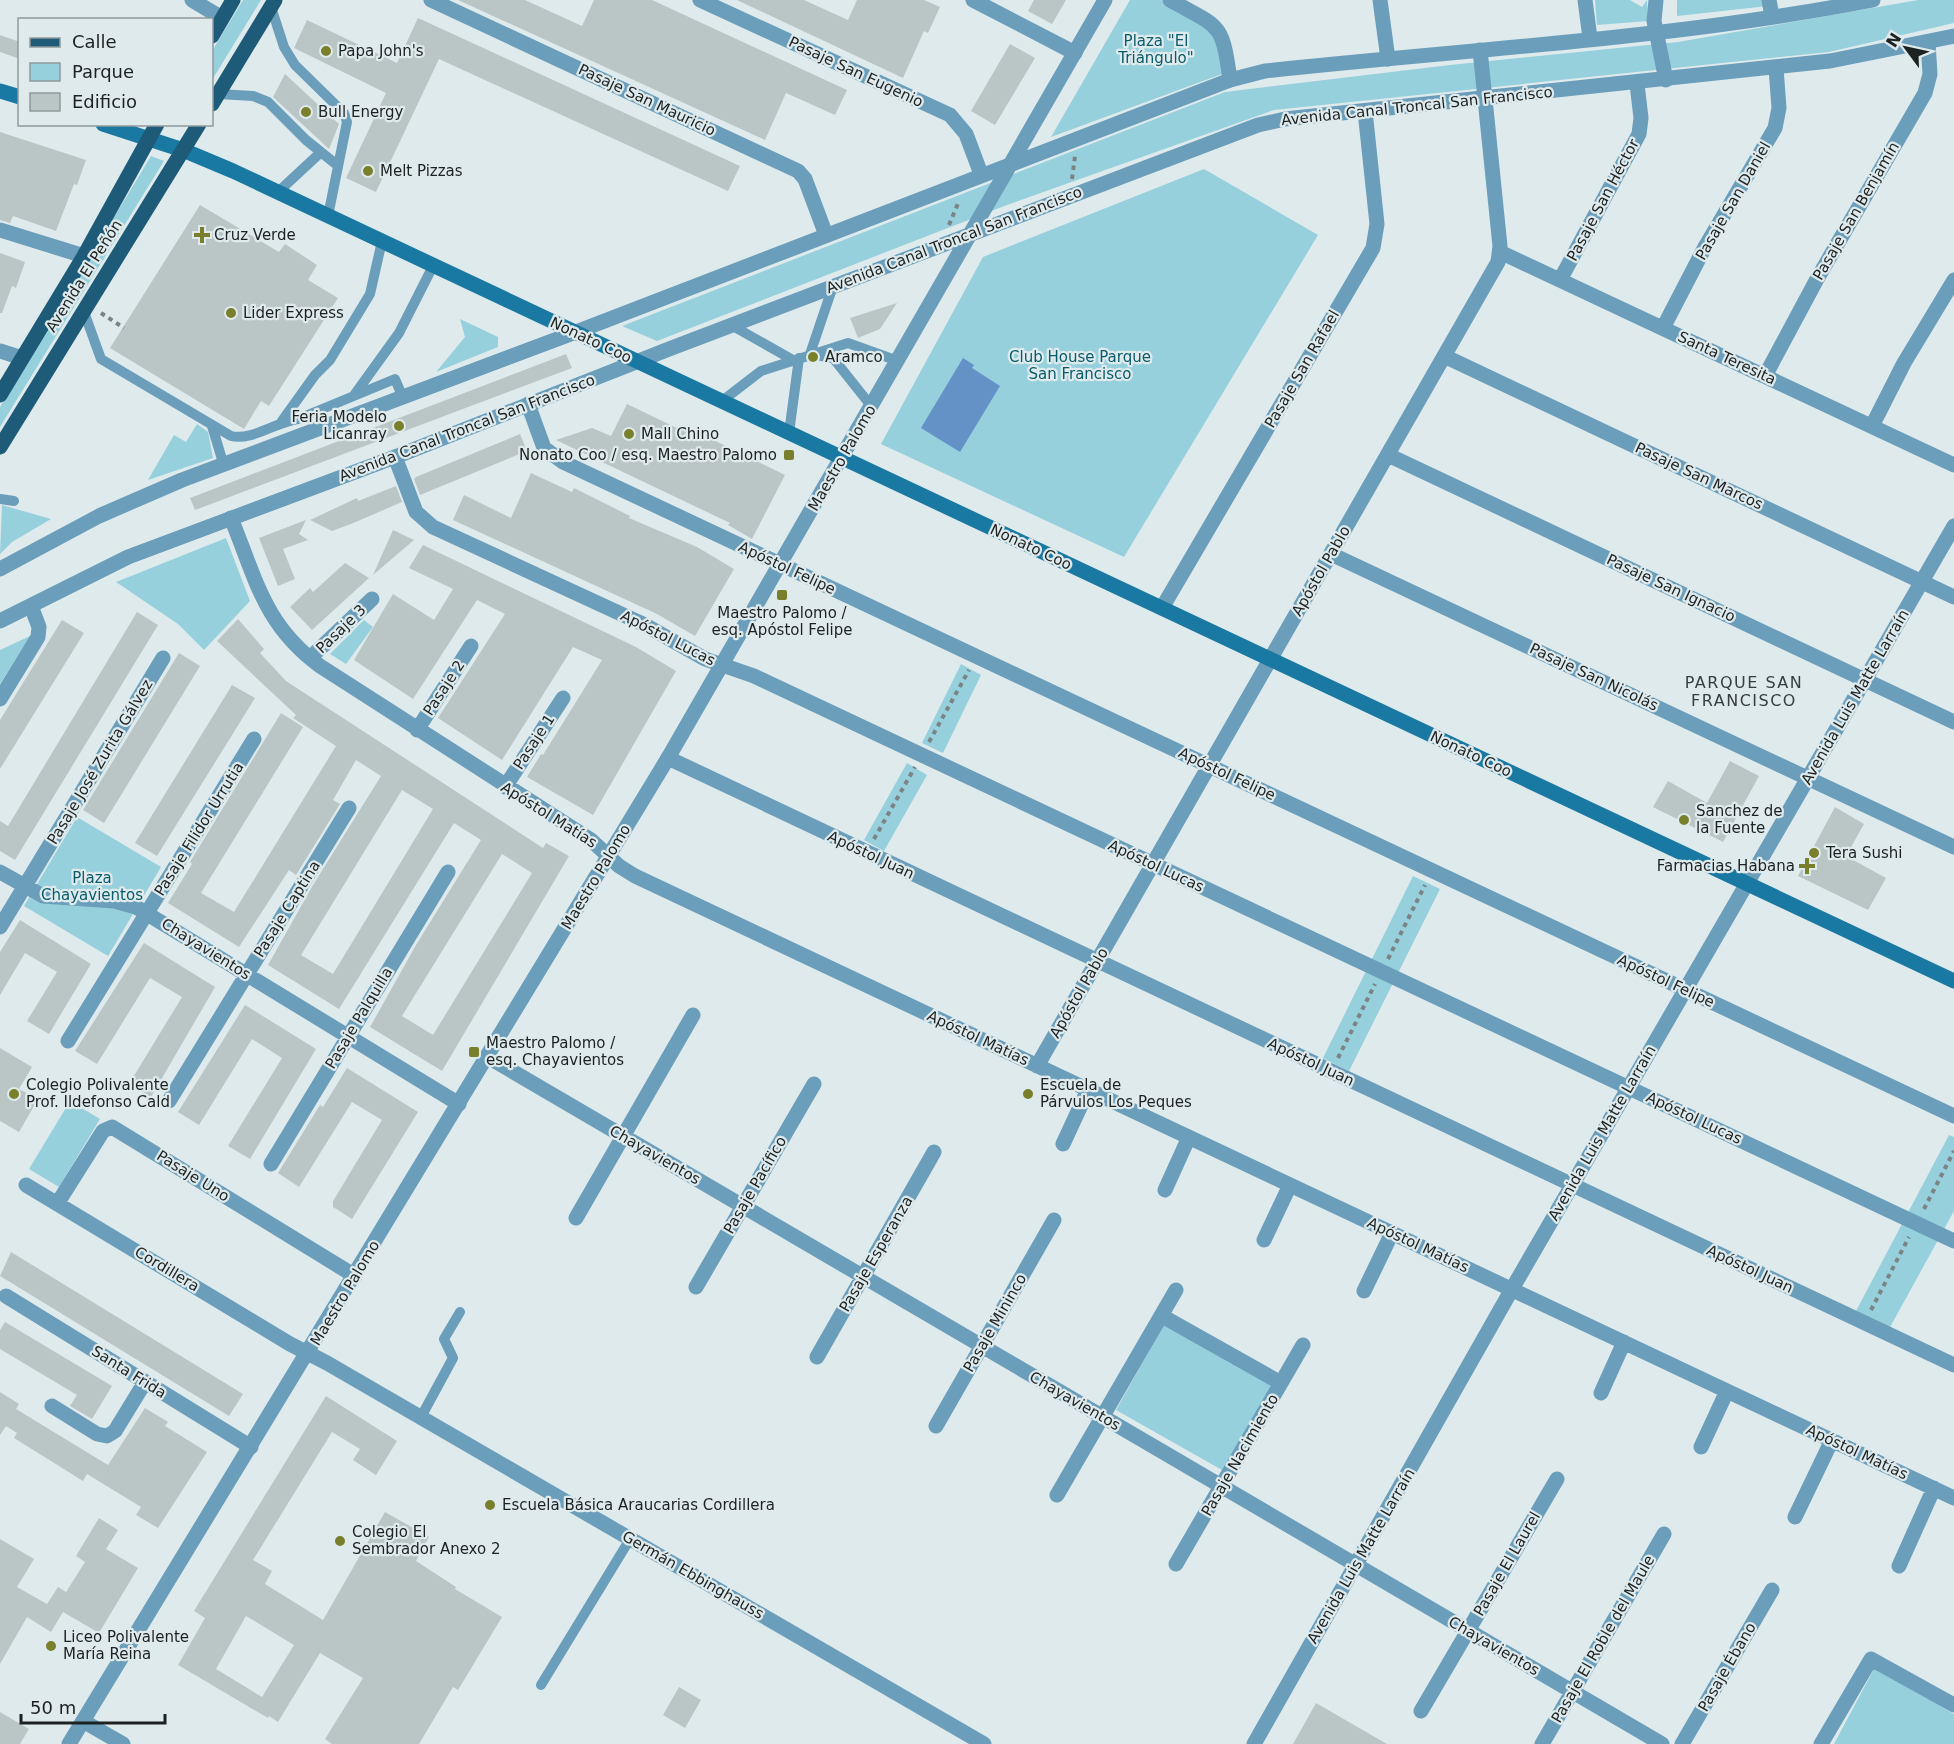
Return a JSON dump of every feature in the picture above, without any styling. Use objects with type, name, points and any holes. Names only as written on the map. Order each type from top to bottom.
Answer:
[{"type":"main road","points":[[213,34],[233,0]]},
{"type":"main road","points":[[214,99],[273,3]]},
{"type":"main road","points":[[0,91],[18,97]]},
{"type":"main road","name":"Nonato Coo","points":[[109,126],[183,150],[278,192],[1954,981]]},
{"type":"main road","name":"Avenida El Peñón","points":[[0,395],[84,256],[156,126]]},
{"type":"main road","name":"Avenida El Peñón","points":[[0,447],[198,126]]},
{"type":"street","points":[[192,0],[222,18]]},
{"type":"street","name":"Pasaje San Mauricio","points":[[431,0],[798,171],[806,179],[826,235]]},
{"type":"street","name":"Pasaje San Eugenio","points":[[700,0],[950,115],[966,134],[981,174]]},
{"type":"street","points":[[973,0],[1075,53]]},
{"type":"street","name":"Maestro Palomo","points":[[69,1744],[488,1058],[668,758],[1105,0]]},
{"type":"street","points":[[1170,0],[1209,22],[1220,31],[1224,40],[1230,80]]},
{"type":"street","points":[[1380,0],[1388,59]]},
{"type":"street","points":[[1585,0],[1590,39]]},
{"type":"street","points":[[1656,0],[1656,31],[1666,80]]},
{"type":"street","points":[[1769,0],[1772,16]]},
{"type":"street","points":[[0,569],[99,516],[224,466],[1230,80],[1264,71],[1590,39],[1772,16],[1873,0]]},
{"type":"street","name":"Avenida Canal Troncal San Francisco","points":[[0,621],[128,557],[395,458],[636,361],[1258,124],[1776,68],[1866,55],[1954,36]]},
{"type":"street","name":"Pasaje San Benjamín","points":[[1765,376],[1807,297],[1925,93],[1930,74],[1928,42]]},
{"type":"street","name":"Apóstol Pablo","points":[[1037,1066],[1498,262],[1500,252],[1480,50]]},
{"type":"street","name":"Pasaje San Daniel","points":[[1663,328],[1705,247],[1775,129],[1779,108],[1776,68]]},
{"type":"street","name":"Pasaje San Héctor","points":[[1560,280],[1639,134],[1641,118],[1637,84]]},
{"type":"street","name":"Pasaje San Rafael","points":[[1162,608],[1373,248],[1377,224],[1365,111]]},
{"type":"street","points":[[0,230],[84,256]]},
{"type":"street","name":"Santa Teresita","points":[[1500,252],[1954,465]]},
{"type":"street","points":[[1872,426],[1904,363],[1954,280]]},
{"type":"street","points":[[0,351],[22,358]]},
{"type":"street","name":"Pasaje San Marcos","points":[[1444,356],[1954,597]]},
{"type":"street","name":"Apóstol Felipe","points":[[528,404],[541,440],[556,459],[1954,1116]]},
{"type":"street","name":"Pasaje San Ignacio","points":[[1388,455],[1954,722]]},
{"type":"street","name":"Apóstol Lucas","points":[[395,458],[412,505],[427,524],[645,625],[705,659],[754,676],[1954,1241]]},
{"type":"street","name":"Apóstol Matías","points":[[231,518],[269,613],[310,658],[505,787],[591,840],[635,876],[1954,1498]]},
{"type":"street","name":"Avenida Luis Matte Larraín","points":[[1254,1744],[1628,1087],[1954,526]]},
{"type":"street","name":"Pasaje San Nicolás","points":[[1331,554],[1954,847]]},
{"type":"street","name":"Pasaje 3","points":[[310,658],[372,599]]},
{"type":"street","points":[[0,699],[38,637],[39,627],[31,606]]},
{"type":"street","name":"Pasaje 2","points":[[417,729],[471,645]]},
{"type":"street","name":"Pasaje José Zurita Gálvez","points":[[0,927],[163,658]]},
{"type":"street","name":"Pasaje 1","points":[[505,787],[563,698]]},
{"type":"street","name":"Pasaje Filidor Urrutia","points":[[68,1041],[254,739]]},
{"type":"street","name":"Apóstol Juan","points":[[668,758],[1954,1365]]},
{"type":"street","name":"Pasaje Captina","points":[[169,1101],[349,808]]},
{"type":"street","name":"Chayavientos","points":[[0,872],[25,887],[52,898],[114,901],[147,913],[459,1104]]},
{"type":"street","name":"Pasaje Palquilla","points":[[271,1164],[447,872]]},
{"type":"street","points":[[576,1218],[693,1015]]},
{"type":"street","name":"Chayavientos","points":[[488,1058],[1662,1744]]},
{"type":"street","name":"Pasaje Pacífico","points":[[696,1287],[814,1084]]},
{"type":"street","points":[[1063,1144],[1088,1090]]},
{"type":"street","name":"Pasaje Uno","points":[[57,1204],[103,1131],[112,1127],[355,1276]]},
{"type":"street","points":[[1165,1190],[1189,1137]]},
{"type":"street","name":"Pasaje Esperanza","points":[[817,1357],[934,1152]]},
{"type":"street","name":"Cordillera","points":[[26,1185],[308,1354]]},
{"type":"street","points":[[1264,1240],[1290,1185]]},
{"type":"street","name":"Pasaje Mininco","points":[[936,1426],[1054,1220]]},
{"type":"street","points":[[1364,1290],[1392,1233]]},
{"type":"street","points":[[1057,1495],[1176,1290]]},
{"type":"street","name":"Santa Frida","points":[[3,1301],[146,1382],[251,1448]]},
{"type":"street","points":[[1162,1316],[1281,1383]]},
{"type":"street","points":[[1601,1393],[1624,1342]]},
{"type":"street","name":"Pasaje Nacimiento","points":[[1176,1564],[1303,1345]]},
{"type":"street","name":"Germán Ebbinghauss","points":[[308,1354],[421,1417],[984,1744]]},
{"type":"street","points":[[52,1406],[98,1434],[107,1436],[115,1431],[146,1382]]},
{"type":"street","points":[[1701,1448],[1727,1391]]},
{"type":"street","points":[[1795,1517],[1832,1440]]},
{"type":"street","name":"Pasaje El Laurel","points":[[1421,1711],[1557,1479]]},
{"type":"street","points":[[1899,1566],[1934,1488]]},
{"type":"street","name":"Pasaje El Roble del Maule","points":[[1542,1744],[1664,1534]]},
{"type":"street","name":"Pasaje Ébano","points":[[1682,1744],[1772,1590]]},
{"type":"street","points":[[1821,1744],[1871,1659],[1954,1706]]},
{"type":"street","points":[[83,1721],[123,1744]]},
{"type":"lane","points":[[273,3],[284,47],[295,65],[344,113],[347,122],[328,216]]},
{"type":"lane","points":[[214,99],[253,96],[268,102],[320,153],[337,165]]},
{"type":"lane","points":[[278,192],[320,153]]},
{"type":"lane","points":[[282,421],[315,375],[330,360],[370,294],[382,242]]},
{"type":"lane","points":[[355,394],[411,313],[433,266]]},
{"type":"lane","points":[[789,433],[801,358],[817,336],[833,286]]},
{"type":"lane","points":[[86,308],[101,359],[212,426],[239,438]]},
{"type":"lane","points":[[731,325],[780,351],[801,358],[833,358],[872,406]]},
{"type":"lane","points":[[722,402],[761,371],[848,343],[898,361]]},
{"type":"lane","points":[[219,443],[239,438],[282,421],[298,419],[395,379],[403,398]]},
{"type":"lane","points":[[212,426],[219,443],[224,466]]},
{"type":"lane","points":[[0,499],[14,501]]},
{"type":"lane","points":[[421,1417],[453,1358],[444,1339],[460,1312]]},
{"type":"lane","points":[[541,1685],[630,1539]]},
{"type":"path","points":[[1071,195],[1076,140]]},
{"type":"path","points":[[86,308],[123,328]]},
{"type":"green space","points":[[243,0],[261,0],[213,78],[213,49]]},
{"type":"green space","name":"Plaza \"El Triángulo\"","points":[[1130,0],[1161,0],[1211,28],[1218,44],[1222,74],[1051,137]]},
{"type":"green space","points":[[1595,0],[1630,0],[1642,7],[1647,0],[1648,21],[1597,25]]},
{"type":"green space","points":[[1677,0],[1767,0],[1768,6],[1677,16]]},
{"type":"green space","points":[[1918,0],[1954,0],[1954,23],[1829,52],[1274,110],[1007,205],[657,341],[622,326],[1225,92],[1450,65],[1678,42]]},
{"type":"green space","points":[[151,156],[164,161],[0,427],[0,407]]},
{"type":"green space","name":"Club House Parque San Francisco","points":[[1204,169],[1318,235],[1124,557],[881,444],[983,257]]},
{"type":"green space","points":[[460,319],[498,337],[498,347],[436,372],[465,337]]},
{"type":"green space","points":[[197,424],[208,432],[213,458],[148,480],[174,435],[186,442]]},
{"type":"green space","points":[[2,505],[51,519],[12,542],[0,554]]},
{"type":"green space","points":[[226,538],[250,601],[204,650],[178,624],[116,582]]},
{"type":"green space","points":[[364,620],[373,627],[346,664],[330,654]]},
{"type":"green space","points":[[30,636],[0,684],[0,650]]},
{"type":"green space","points":[[961,664],[981,675],[943,753],[922,743]]},
{"type":"green space","points":[[907,763],[927,775],[884,851],[864,840]]},
{"type":"green space","name":"Plaza Chayavientos","points":[[77,817],[161,867],[108,956],[24,906]]},
{"type":"green space","points":[[1413,876],[1440,889],[1349,1071],[1323,1058]]},
{"type":"green space","points":[[70,1101],[100,1119],[59,1187],[29,1169]]},
{"type":"green space","points":[[1949,1135],[1954,1137],[1954,1211],[1889,1329],[1856,1311]]},
{"type":"green space","points":[[1165,1323],[1272,1384],[1222,1470],[1116,1410]]},
{"type":"green space","points":[[1875,1667],[1954,1714],[1954,1744],[1834,1744]]},
{"type":"shaded area","points":[[963,358],[974,365],[972,368],[1000,386],[960,452],[921,428]]},
{"type":"building","points":[[458,0],[525,0],[582,26],[594,0],[652,0],[847,90],[835,115],[786,93],[765,140]]},
{"type":"building","points":[[737,0],[804,0],[848,20],[857,0],[924,0],[940,7],[928,33],[924,31],[903,78]]},
{"type":"building","points":[[1034,0],[1066,0],[1052,24],[1028,11]]},
{"type":"building","points":[[418,18],[740,166],[728,191],[439,59],[376,192],[346,178],[386,93],[294,48],[307,20],[397,63]]},
{"type":"building","points":[[0,35],[18,41],[18,58],[0,52]]},
{"type":"building","points":[[1010,44],[1035,58],[995,125],[971,111]]},
{"type":"building","name":"Bull Energy","points":[[285,74],[339,124],[329,149],[273,97]]},
{"type":"building","points":[[0,132],[86,160],[56,231],[13,216],[10,223],[0,220]]},
{"type":"building","name":"Lider Express","points":[[200,205],[279,252],[285,244],[317,265],[308,280],[338,298],[269,406],[261,401],[244,429],[110,348]]},
{"type":"building","points":[[0,253],[25,262],[16,288],[12,286],[2,313],[0,313]]},
{"type":"building","points":[[897,303],[880,329],[858,338],[850,318]]},
{"type":"building","name":"Feria Modelo Licanray","points":[[566,354],[572,368],[195,510],[190,498]]},
{"type":"building","points":[[627,404],[683,431],[685,426],[785,475],[752,539],[728,525],[730,523],[556,440],[592,428],[611,436]]},
{"type":"building","points":[[520,434],[527,451],[420,495],[414,479],[416,477]]},
{"type":"building","points":[[531,473],[572,492],[574,488],[630,516],[629,518],[697,547],[734,569],[695,636],[657,614],[453,520],[464,495],[511,518]]},
{"type":"building","points":[[396,486],[402,502],[351,524],[332,531],[310,520],[357,498],[358,501]]},
{"type":"building","points":[[306,520],[299,534],[308,540],[283,549],[295,579],[278,586],[259,538]]},
{"type":"building","points":[[393,530],[414,540],[373,575]]},
{"type":"building","points":[[423,545],[636,647],[676,671],[593,815],[527,777],[602,660],[573,647],[502,760],[438,718],[505,614],[477,600],[413,699],[354,660],[393,594],[434,620],[453,589],[409,568]]},
{"type":"building","points":[[345,563],[369,578],[312,630],[290,607],[310,588],[313,592]]},
{"type":"building","points":[[137,612],[158,625],[15,860],[0,851],[0,821],[8,826]]},
{"type":"building","points":[[238,619],[264,649],[260,653],[286,681],[543,848],[546,843],[569,856],[442,1071],[370,1027],[416,945],[481,840],[454,823],[339,1009],[268,965],[313,885],[381,776],[356,760],[333,800],[340,804],[296,875],[289,870],[239,947],[168,903],[192,864],[190,862],[281,713],[303,727],[201,893],[234,912],[336,746],[293,718],[296,715],[217,641]],"holes":[[[402,790],[433,809],[333,974],[301,955]],[[502,854],[532,873],[433,1035],[402,1016]]]},
{"type":"building","points":[[62,620],[84,633],[0,769],[0,720]]},
{"type":"building","points":[[179,653],[200,666],[104,823],[83,810]]},
{"type":"building","points":[[232,685],[255,698],[157,856],[135,843]]},
{"type":"building","points":[[1730,761],[1759,776],[1723,842],[1653,807],[1668,781],[1707,803]]},
{"type":"building","points":[[1835,807],[1864,824],[1846,856],[1886,878],[1868,910],[1798,876]]},
{"type":"building","points":[[20,920],[91,964],[49,1034],[27,1021],[57,972],[25,953],[0,995],[0,952]]},
{"type":"building","points":[[144,943],[215,987],[151,1097],[129,1084],[182,997],[150,978],[97,1064],[75,1051]]},
{"type":"building","points":[[245,1005],[316,1049],[250,1159],[228,1146],[282,1058],[252,1039],[199,1125],[178,1112]]},
{"type":"building","name":"Colegio Polivalente Prof. Ildefonso Cald","points":[[0,1048],[32,1067],[19,1089],[38,1099],[19,1132],[0,1121]]},
{"type":"building","points":[[347,1068],[418,1112],[352,1219],[333,1207],[333,1201],[382,1120],[352,1102],[299,1187],[278,1173],[320,1105],[323,1107]]},
{"type":"building","points":[[11,1252],[243,1394],[229,1416],[0,1276]]},
{"type":"building","points":[[5,1322],[112,1386],[92,1419],[70,1406],[77,1395],[0,1349],[0,1330]]},
{"type":"building","points":[[0,1392],[19,1404],[16,1409],[108,1465],[145,1408],[168,1422],[165,1426],[207,1452],[158,1528],[136,1515],[141,1507],[87,1474],[83,1481],[14,1438],[17,1433],[6,1426],[0,1435]]},
{"type":"building","points":[[326,1396],[397,1441],[376,1475],[353,1460],[360,1449],[332,1432],[253,1560],[272,1571],[265,1584],[323,1620],[385,1512],[429,1537],[416,1561],[456,1587],[455,1589],[502,1617],[458,1690],[453,1687],[419,1744],[332,1744],[325,1739],[363,1678],[320,1653],[278,1722],[178,1665],[205,1618],[194,1611]],"holes":[[[246,1616],[294,1645],[262,1697],[216,1669]]]},
{"type":"building","points":[[99,1518],[118,1530],[106,1549],[138,1568],[99,1633],[63,1612],[51,1632],[27,1617],[0,1664],[0,1539],[34,1559],[17,1587],[47,1604],[58,1587],[66,1592],[85,1562],[76,1556]]},
{"type":"building","points":[[679,1687],[701,1700],[685,1728],[663,1715]]},
{"type":"building","points":[[1316,1703],[1387,1744],[1293,1744]]},
{"type":"building","points":[[0,1712],[29,1729],[20,1744],[0,1744]]},
{"type":"place","name":"Papa John's","points":[[326,51]]},
{"type":"place","name":"Bull Energy","points":[[306,112]]},
{"type":"place","name":"Melt Pizzas","points":[[368,171]]},
{"type":"place","name":"Cruz Verde","points":[[202,235]]},
{"type":"place","name":"Lider Express","points":[[231,313]]},
{"type":"place","name":"Aramco","points":[[813,357]]},
{"type":"place","name":"Feria Modelo Licanray","points":[[399,426]]},
{"type":"place","name":"Mall Chino","points":[[629,434]]},
{"type":"place","name":"Nonato Coo / esq. Maestro Palomo","points":[[789,455]]},
{"type":"place","name":"Maestro Palomo / esq. Apóstol Felipe","points":[[782,595]]},
{"type":"place","name":"Sanchez de la Fuente","points":[[1684,820]]},
{"type":"place","name":"Tera Sushi","points":[[1814,853]]},
{"type":"place","name":"Farmacias Habana","points":[[1807,866]]},
{"type":"place","name":"Maestro Palomo / esq. Chayavientos","points":[[474,1052]]},
{"type":"place","name":"Colegio Polivalente Prof. Ildefonso Cald","points":[[14,1094]]},
{"type":"place","name":"Escuela de Párvulos Los Peques","points":[[1028,1094]]},
{"type":"place","name":"Escuela Básica Araucarias Cordillera","points":[[490,1505]]},
{"type":"place","name":"Colegio El Sembrador Anexo 2","points":[[340,1541]]},
{"type":"place","name":"Liceo Polivalente María Reina","points":[[51,1646]]},
{"type":"district","name":"PARQUE SAN FRANCISCO","points":[[1744,691]]}]
